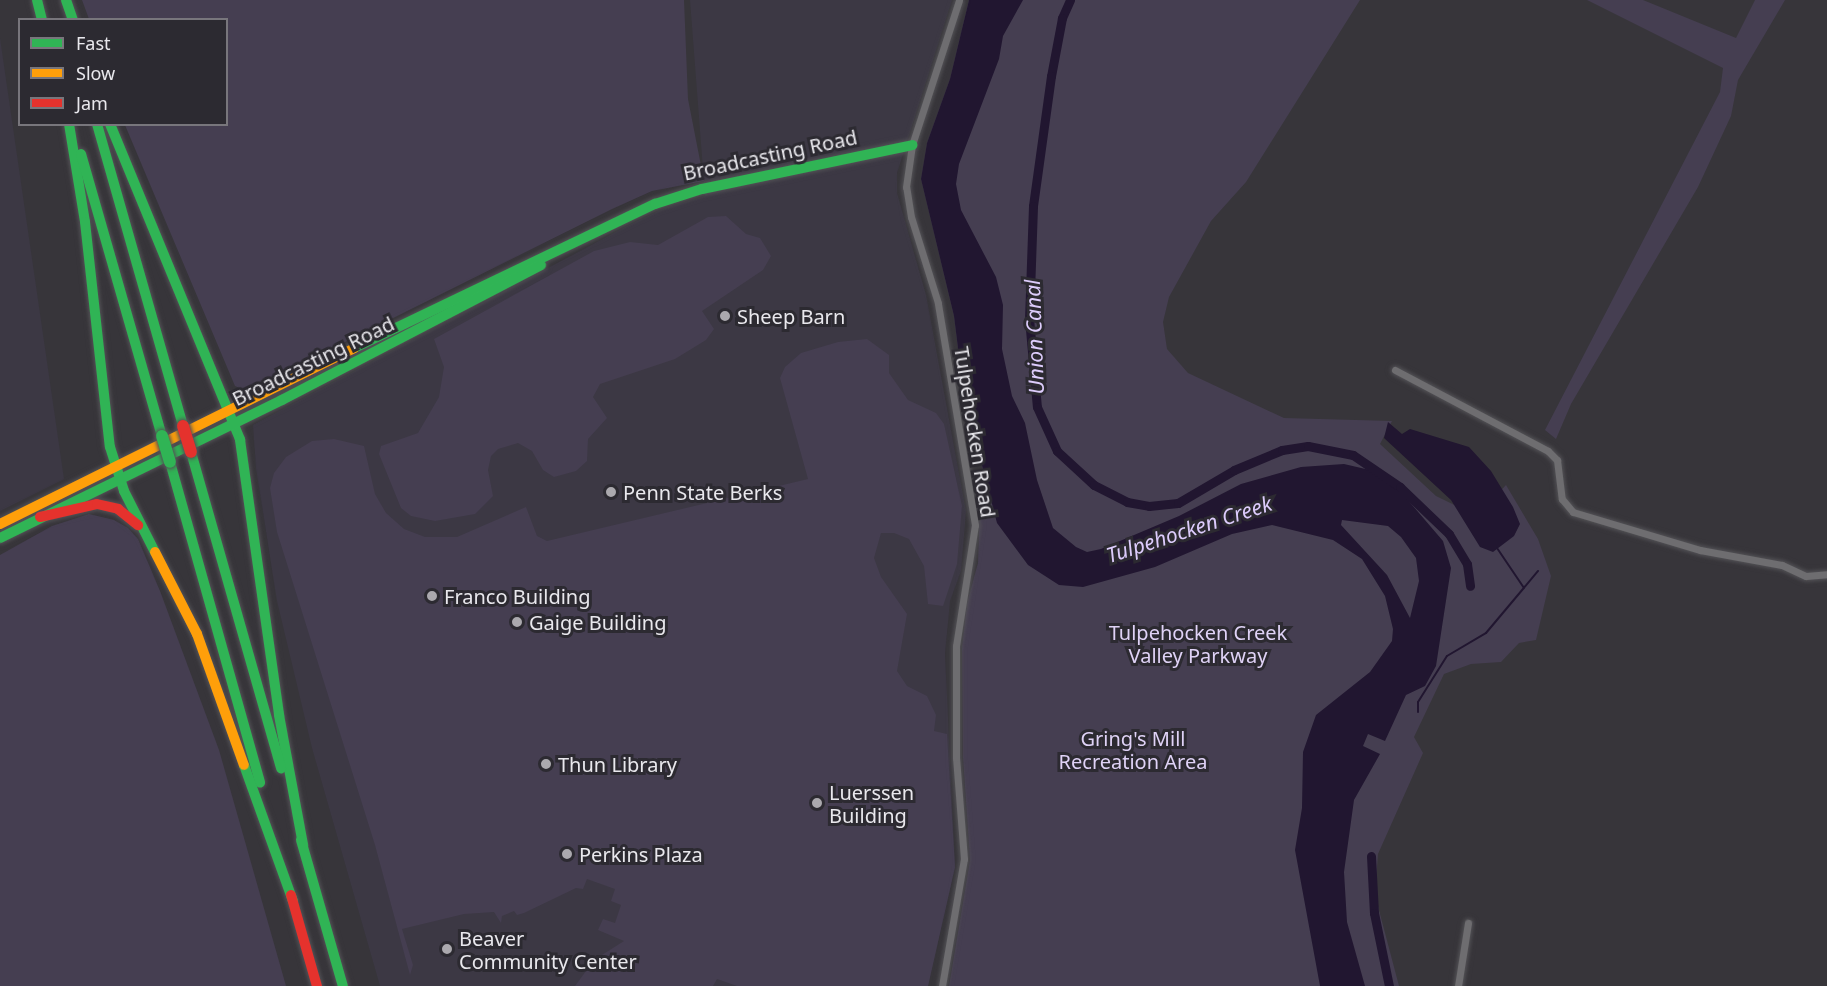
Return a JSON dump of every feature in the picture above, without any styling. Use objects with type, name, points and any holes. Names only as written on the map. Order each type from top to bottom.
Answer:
[{"type":"main road","points":[[36,0],[41,18]]},
{"type":"main road","points":[[64,0],[67,18]]},
{"type":"main road","points":[[64,0],[71,18]]},
{"type":"main road","points":[[70,126],[85,222],[110,447],[118,472],[148,537],[197,634],[293,901]]},
{"type":"main road","points":[[71,126],[170,462],[317,986]]},
{"type":"main road","points":[[98,126],[343,986]]},
{"type":"main road","points":[[111,126],[240,440],[279,715],[303,845]]},
{"type":"main road","name":"Broadcasting Road","points":[[0,524],[118,472],[231,416],[471,304],[639,211],[702,189],[912,145]]},
{"type":"main road","name":"Broadcasting Road","points":[[0,538],[118,472]]},
{"type":"main road","points":[[40,517],[80,505],[103,505],[123,513],[148,537]]},
{"type":"street","name":"Tulpehocken Road","points":[[942,986],[963,874],[964,838],[956,759],[956,646],[975,525],[938,303],[908,202],[907,169],[912,145],[959,0]]},
{"type":"street","points":[[1395,370],[1548,451],[1557,460],[1562,499],[1573,512],[1700,550],[1782,565],[1806,576],[1827,574]]},
{"type":"street","points":[[1458,986],[1468,922]]},
{"type":"shaded area","name":"Penn State Berks","points":[[690,0],[952,0],[897,173],[897,193],[926,295],[966,511],[961,571],[950,601],[945,654],[955,867],[928,986],[380,986],[312,748],[277,601],[256,468],[253,425],[627,226],[665,208],[705,196]]},
{"type":"shaded area","points":[[0,38],[64,479],[0,511]]},
{"type":"green space","points":[[82,0],[684,0],[688,99],[704,181],[652,191],[612,209],[247,391],[235,386],[125,126],[228,126],[228,18],[89,18]]},
{"type":"green space","name":"Tulpehocken Creek Valley Parkway","points":[[969,0],[1360,0],[1246,182],[1211,221],[1169,297],[1163,322],[1167,349],[1188,373],[1284,418],[1392,421],[1380,444],[1436,496],[1477,516],[1506,485],[1538,539],[1551,576],[1536,640],[1519,643],[1501,662],[1471,664],[1444,674],[1414,737],[1423,753],[1378,854],[1375,895],[1399,986],[949,986],[970,860],[963,757],[962,647],[967,603],[978,563],[980,506],[991,502],[964,396],[954,316],[921,179],[927,143],[950,79]]},
{"type":"green space","points":[[1587,0],[1643,0],[1736,38],[1755,0],[1785,0],[1738,80],[1731,116],[1698,187],[1571,404],[1556,439],[1545,430],[1720,92],[1723,68]]},
{"type":"green space","points":[[726,216],[746,234],[760,238],[771,256],[763,270],[702,311],[714,329],[706,340],[675,359],[600,384],[593,397],[607,418],[588,439],[587,461],[576,471],[554,477],[543,470],[532,451],[518,443],[498,449],[491,456],[488,470],[493,496],[475,514],[435,521],[411,516],[401,508],[379,454],[381,446],[418,433],[439,397],[444,367],[434,339],[594,251],[630,242],[658,245],[708,217]]},
{"type":"green space","points":[[867,339],[889,355],[889,373],[908,400],[936,413],[944,424],[962,506],[957,564],[943,606],[928,604],[924,566],[909,539],[894,533],[881,533],[874,558],[881,577],[907,614],[897,671],[907,686],[927,696],[936,715],[934,731],[947,734],[955,867],[928,986],[737,986],[717,979],[713,986],[575,986],[594,960],[624,941],[598,930],[603,919],[615,923],[621,905],[611,901],[615,889],[587,879],[583,889],[576,888],[524,913],[517,915],[514,911],[502,916],[501,923],[494,912],[464,914],[402,929],[413,965],[410,975],[375,845],[277,532],[270,488],[274,473],[286,457],[312,441],[334,439],[364,446],[375,494],[386,513],[404,529],[425,537],[457,537],[526,507],[537,536],[547,541],[808,479],[780,378],[785,367],[801,353],[838,342]]},
{"type":"green space","points":[[89,514],[114,520],[128,528],[138,539],[160,591],[219,750],[286,986],[0,986],[0,555],[52,526]]},
{"type":"water","name":"Tulpehocken Creek","points":[[969,0],[1023,0],[1003,36],[999,59],[959,164],[956,184],[961,210],[996,277],[1003,305],[1002,349],[1012,396],[1025,423],[1037,480],[1053,528],[1076,547],[1087,552],[1101,549],[1179,516],[1241,484],[1301,467],[1344,464],[1374,471],[1401,492],[1443,541],[1451,568],[1436,666],[1425,686],[1406,695],[1385,741],[1368,734],[1363,746],[1380,754],[1354,800],[1344,872],[1347,922],[1365,986],[1320,986],[1295,850],[1302,808],[1303,752],[1316,715],[1370,672],[1392,641],[1393,629],[1385,596],[1362,559],[1333,540],[1272,525],[1232,534],[1155,567],[1083,587],[1059,585],[1028,565],[997,523],[964,396],[954,316],[921,179],[927,143],[950,79]],"holes":[[[1342,520],[1388,526],[1401,537],[1416,558],[1419,581],[1410,618],[1387,575],[1341,525]]]},
{"type":"water","points":[[1388,422],[1402,434],[1410,429],[1469,447],[1491,471],[1513,507],[1520,524],[1514,536],[1493,552],[1480,547],[1451,500],[1384,438]]},
{"type":"waterway","name":"Union Canal","points":[[1070,0],[1062,18],[1051,76],[1033,206],[1029,318],[1037,407],[1057,451],[1094,485],[1127,502],[1149,506],[1178,503],[1234,470],[1282,450],[1308,446],[1353,455],[1400,487],[1449,534],[1467,564],[1470,586]]},
{"type":"waterway","points":[[1497,548],[1524,588]]},
{"type":"waterway","points":[[1418,712],[1418,702],[1447,656],[1486,633],[1538,571]]},
{"type":"waterway","name":"Union Canal","points":[[1371,856],[1374,913],[1389,986]]},
{"type":"traffic: fast","points":[[37,0],[42,18]]},
{"type":"traffic: fast","points":[[66,0],[72,18]]},
{"type":"traffic: fast","points":[[69,126],[85,222],[110,447],[124,491],[155,552]]},
{"type":"traffic: fast","points":[[98,126],[183,426]]},
{"type":"traffic: fast","points":[[111,126],[240,440],[279,715],[303,845]]},
{"type":"traffic: fast","points":[[354,348],[655,204],[702,189],[912,145]]},
{"type":"traffic: fast","points":[[81,154],[162,436]]},
{"type":"traffic: fast","points":[[0,538],[282,400],[541,265]]},
{"type":"traffic: fast","points":[[162,436],[170,462]]},
{"type":"traffic: fast","points":[[191,452],[281,768]]},
{"type":"traffic: fast","points":[[170,462],[260,783]]},
{"type":"traffic: fast","points":[[244,765],[293,901]]},
{"type":"traffic: fast","points":[[301,840],[343,986]]},
{"type":"traffic: slow","points":[[0,524],[354,348]]},
{"type":"traffic: slow","points":[[155,552],[197,634],[244,765]]},
{"type":"traffic: jam","points":[[183,426],[191,452]]},
{"type":"traffic: jam","points":[[40,517],[97,504],[118,509],[138,525]]},
{"type":"traffic: jam","points":[[291,895],[317,986]]},
{"type":"place","name":"Sheep Barn","points":[[725,316]]},
{"type":"place","name":"Penn State Berks","points":[[611,492]]},
{"type":"place","name":"Franco Building","points":[[432,596]]},
{"type":"place","name":"Gaige Building","points":[[517,622]]},
{"type":"place","name":"Thun Library","points":[[546,764]]},
{"type":"place","name":"Luerssen Building","points":[[817,803]]},
{"type":"place","name":"Perkins Plaza","points":[[567,854]]},
{"type":"place","name":"Beaver Community Center","points":[[447,949]]},
{"type":"park label","name":"Gring's Mill Recreation Area","points":[[1133,750]]}]
